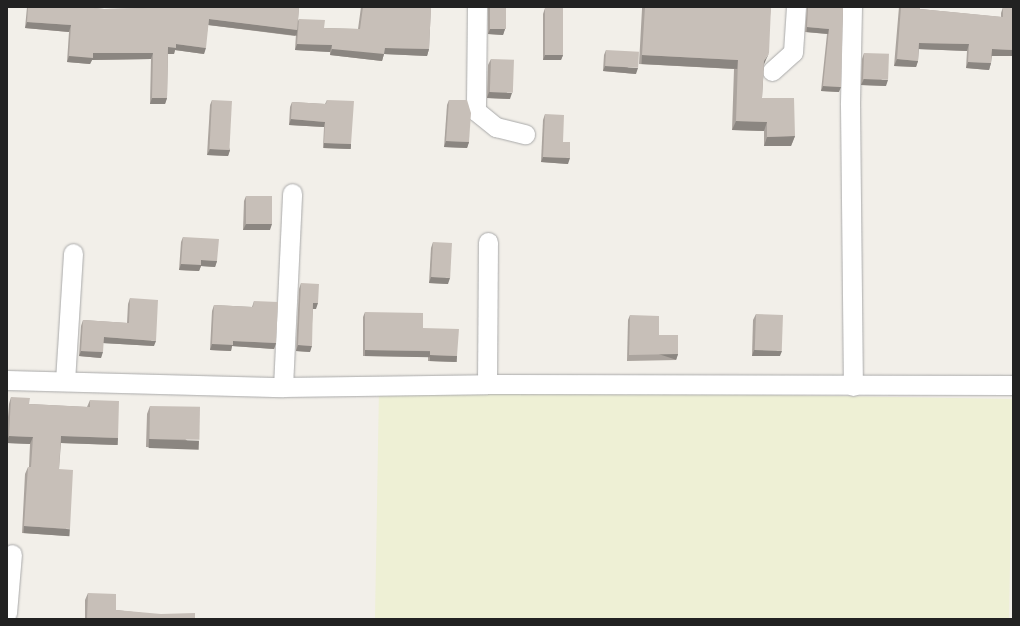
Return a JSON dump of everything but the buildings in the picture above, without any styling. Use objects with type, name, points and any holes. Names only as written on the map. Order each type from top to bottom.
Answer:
[{"type":"street","points":[[477,7],[476,111],[496,127],[524,134]]},
{"type":"street","points":[[772,71],[793,52],[796,7]]},
{"type":"street","points":[[852,7],[850,105],[853,386]]},
{"type":"street","points":[[283,387],[292,193]]},
{"type":"street","points":[[487,384],[488,242]]},
{"type":"street","points":[[65,380],[73,253]]},
{"type":"street","points":[[7,380],[65,380],[283,387],[487,384],[853,386],[1013,385]]},
{"type":"street","points":[[7,613],[12,554]]},
{"type":"green space","points":[[379,388],[1013,399],[1009,619],[375,619]]}]
